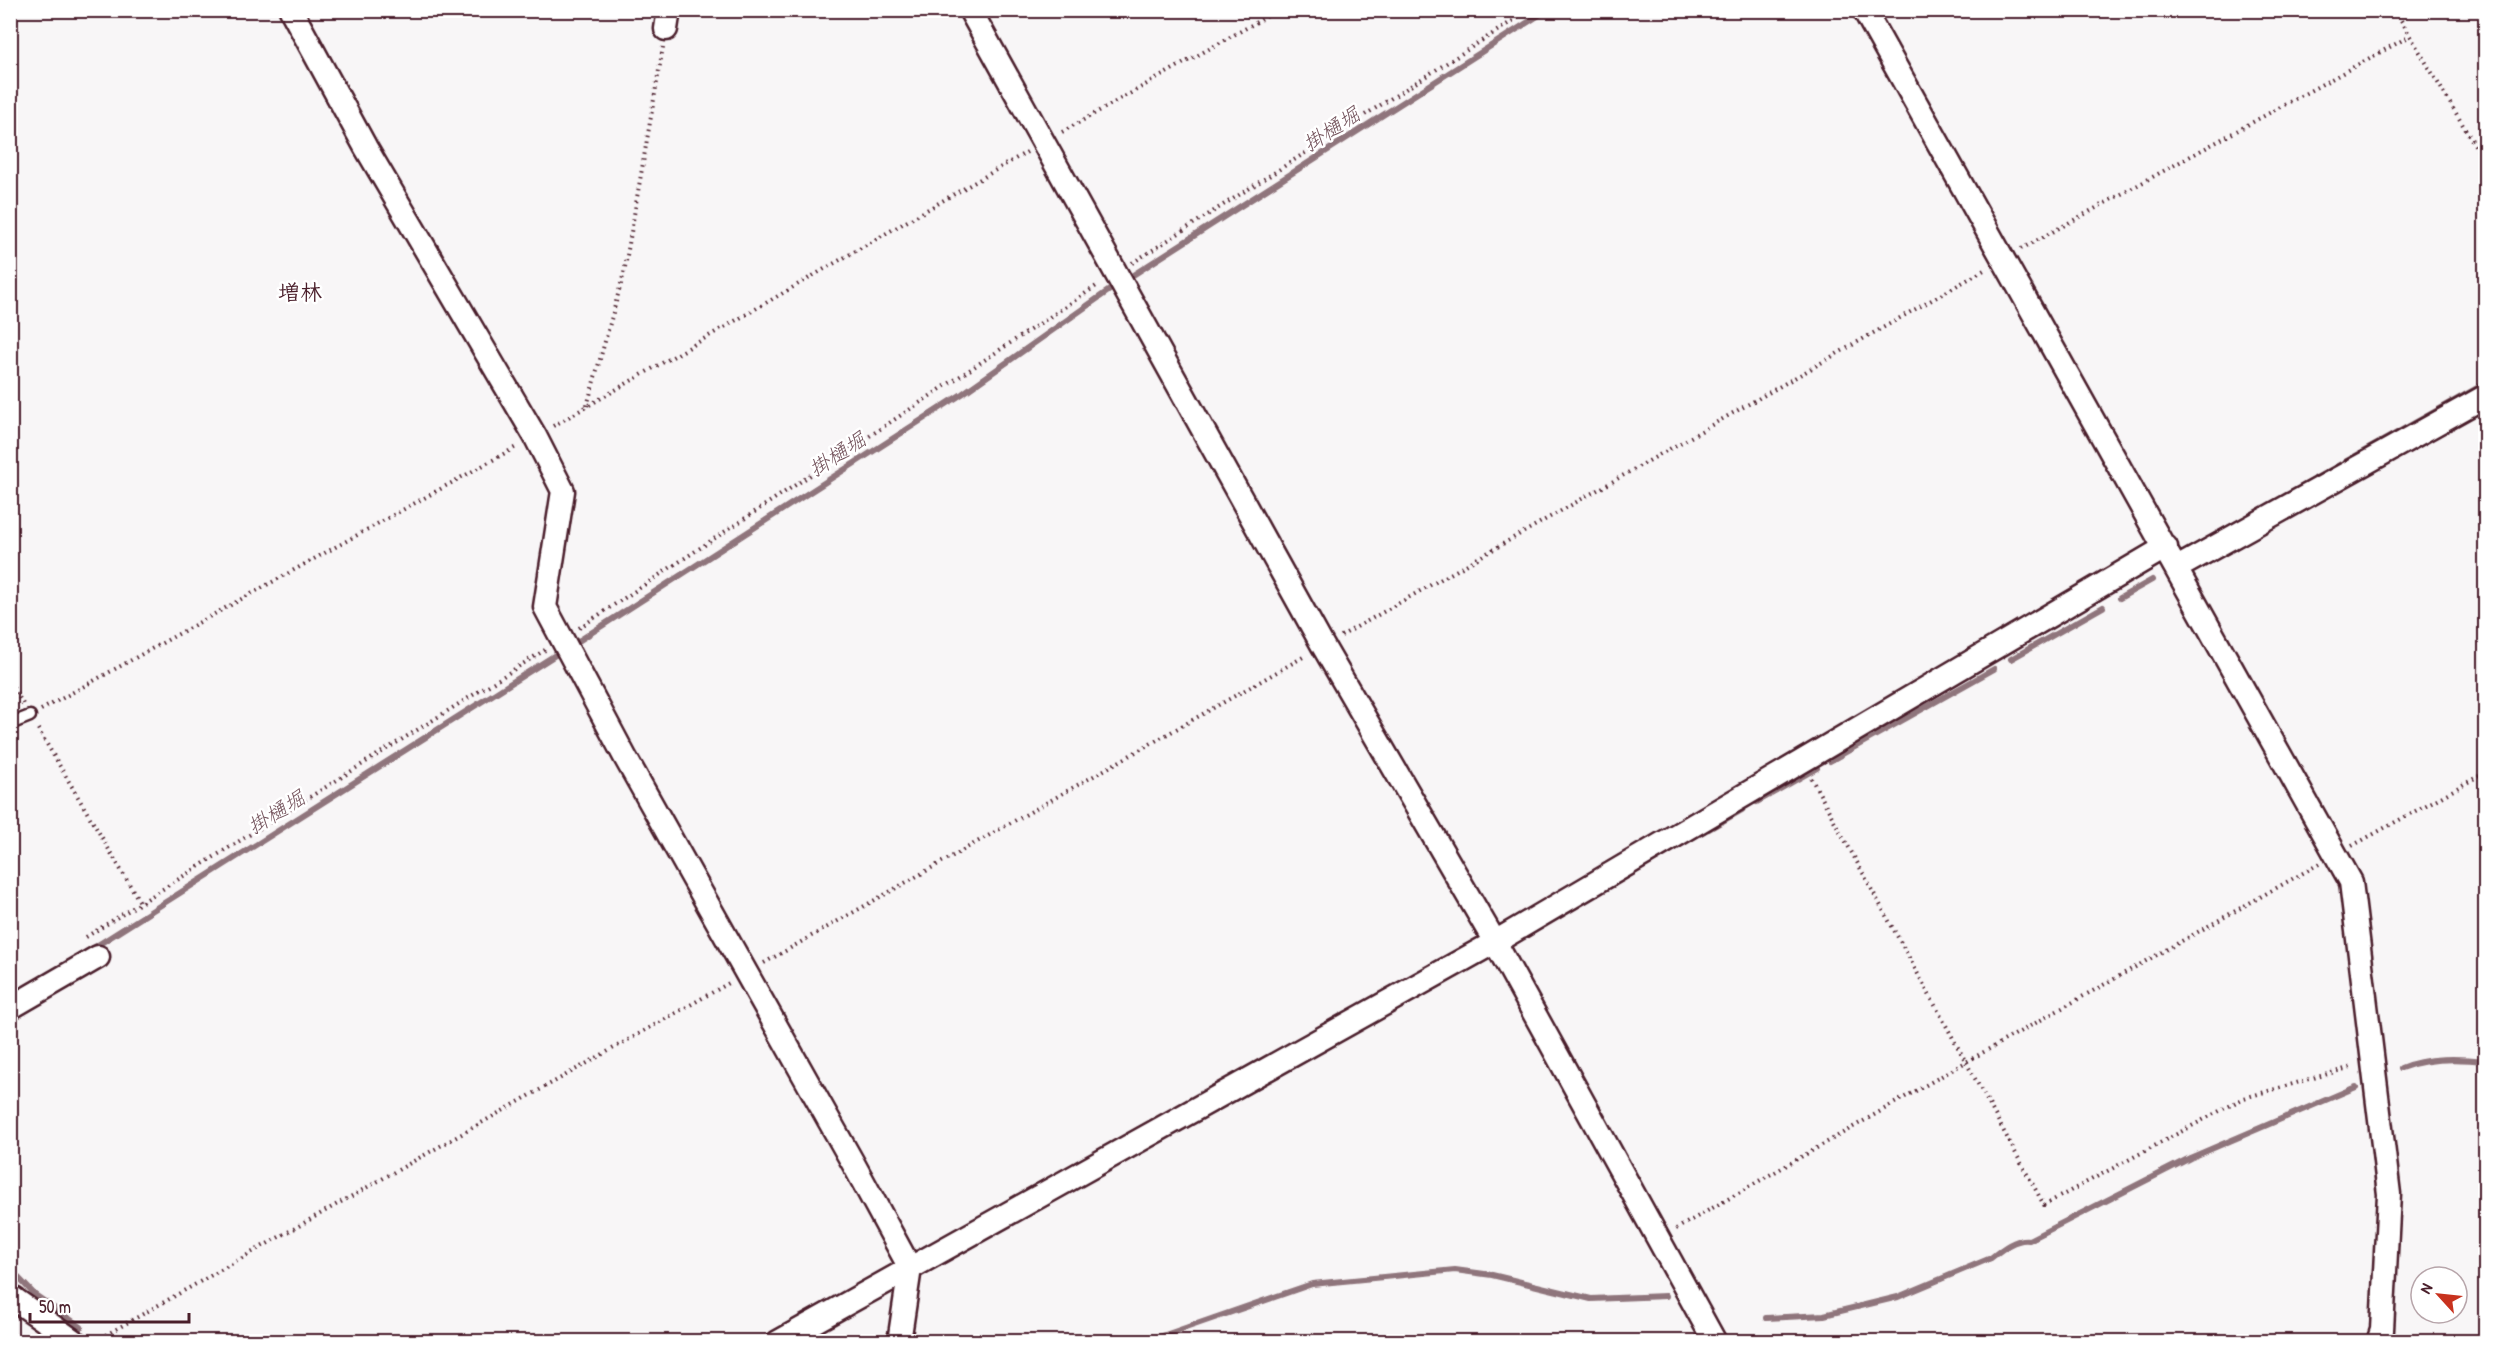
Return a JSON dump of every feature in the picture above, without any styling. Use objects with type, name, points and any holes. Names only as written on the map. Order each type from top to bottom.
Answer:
[{"type":"street","points":[[291,10],[366,148],[535,436],[563,491],[545,607],[910,1269],[899,1341]]},
{"type":"street","points":[[970,10],[1323,646],[1495,942],[1715,1341]]},
{"type":"street","points":[[1864,10],[2351,882],[2389,1194],[2382,1330],[2378,1341]]},
{"type":"street","points":[[2177,568],[2486,396]]},
{"type":"street","points":[[778,1341],[1495,942],[2166,548]]},
{"type":"street","points":[[10,1008],[98,957]]},
{"type":"street","points":[[10,1296],[75,1341]]},
{"type":"lane","points":[[10,724],[30,716]]},
{"type":"path","points":[[30,716],[535,436],[1044,142],[1278,10]]},
{"type":"path","points":[[81,940],[564,645],[1530,10]]},
{"type":"path","points":[[2395,10],[2486,164]]},
{"type":"path","points":[[587,406],[624,273],[668,20]]},
{"type":"path","points":[[94,1341],[746,974],[2004,259],[2410,36]]},
{"type":"path","points":[[10,682],[141,904]]},
{"type":"path","points":[[1802,761],[2044,1205],[2244,1098],[2373,1061]]},
{"type":"path","points":[[1659,1239],[1966,1062],[2486,772]]},
{"type":"waterway","name":"掛樋堀","points":[[1133,275],[1547,10]]},
{"type":"waterway","name":"掛樋堀","points":[[577,642],[962,394],[1111,289]]},
{"type":"waterway","points":[[2316,478],[2486,383]]},
{"type":"waterway","points":[[2120,598],[2152,580]]},
{"type":"waterway","points":[[2011,659],[2103,607]]},
{"type":"waterway","name":"掛樋堀","points":[[90,950],[560,652]]},
{"type":"waterway","points":[[1830,761],[1994,669]]},
{"type":"waterway","points":[[1757,802],[1817,768]]},
{"type":"waterway","points":[[1709,829],[1742,810]]},
{"type":"waterway","points":[[2401,1068],[2411,1064],[2443,1059],[2486,1061]]},
{"type":"waterway","points":[[1766,1318],[1824,1315],[1898,1297],[1991,1258],[2013,1243],[2029,1240],[2190,1158],[2356,1087]]},
{"type":"waterway","points":[[10,1269],[35,1295],[81,1327]]},
{"type":"waterway","points":[[1145,1342],[1312,1284],[1455,1270],[1492,1275],[1591,1299],[1666,1296]]},
{"type":"district","name":"増林","points":[[300,292]]}]
